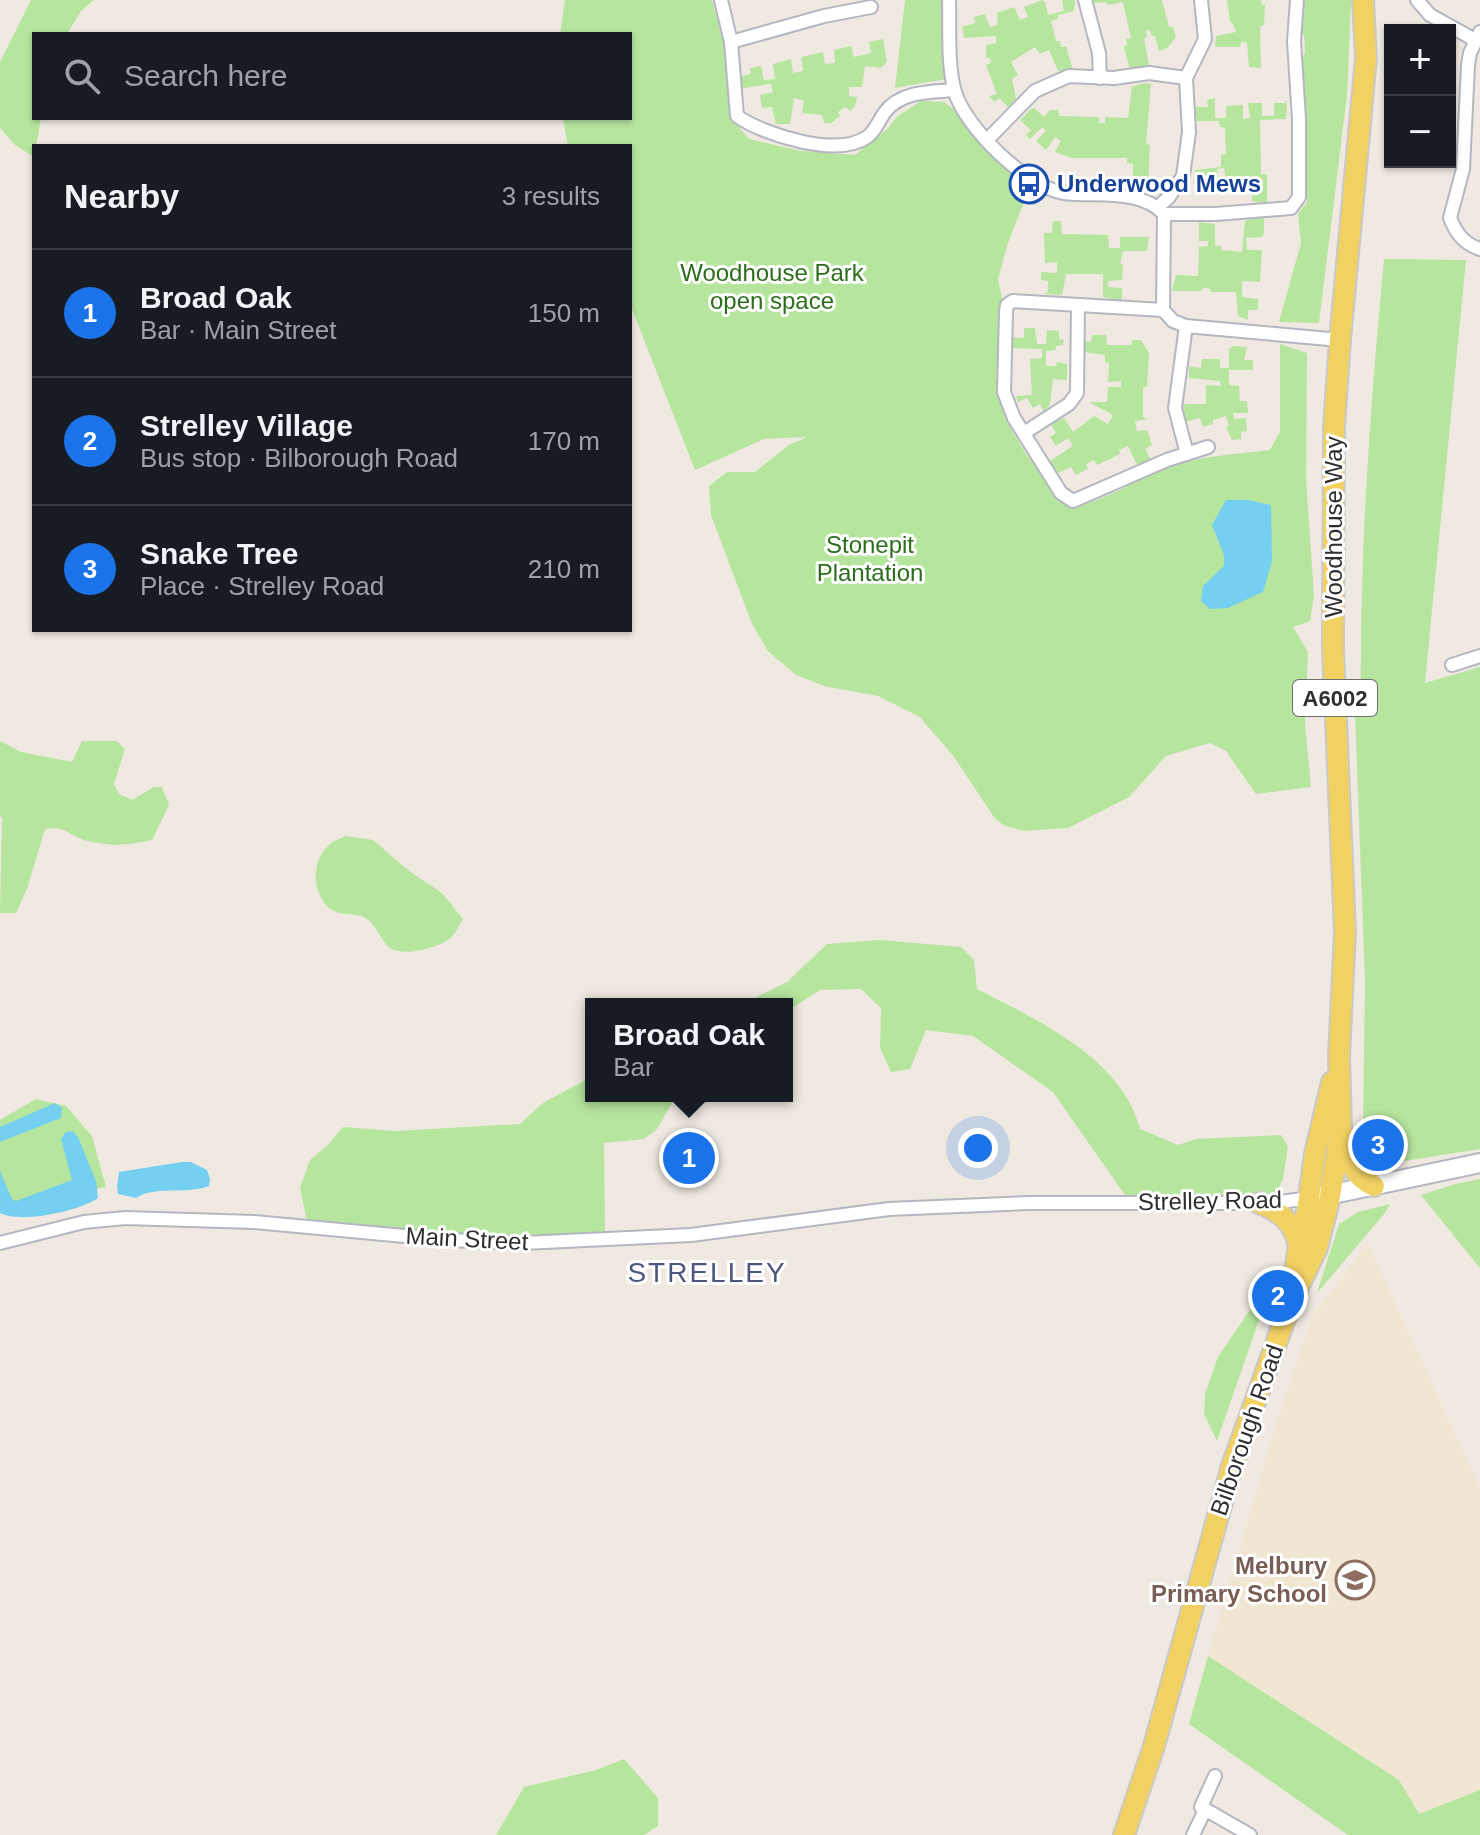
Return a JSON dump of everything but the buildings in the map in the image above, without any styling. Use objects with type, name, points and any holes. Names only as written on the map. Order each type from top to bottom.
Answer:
[{"type":"main road","name":"Woodhouse Way","points":[[1319,1197],[1341,1128],[1339,1056],[1345,932],[1333,634],[1334,427],[1366,58],[1363,0]]},
{"type":"main road","name":"Woodhouse Way","points":[[1319,1197],[1315,1154],[1339,1056]]},
{"type":"main road","name":"A6002","points":[[1341,1128],[1354,1171],[1374,1186]]},
{"type":"main road","name":"Strelley Road","points":[[1319,1197],[1480,1163]]},
{"type":"main road","name":"Bilborough Road","points":[[1291,1302],[1299,1244],[1319,1197]]},
{"type":"main road","name":"Bilborough Road","points":[[1124,1835],[1154,1746],[1232,1466],[1291,1302],[1317,1248],[1319,1197]]},
{"type":"main road","points":[[1259,1203],[1284,1216],[1295,1230],[1299,1244]]},
{"type":"street","points":[[721,0],[731,42],[737,116],[753,127],[795,140],[852,144],[869,136],[888,108],[903,98],[919,93],[954,90]]},
{"type":"street","points":[[830,0],[834,16]]},
{"type":"street","points":[[949,0],[954,90],[970,121],[987,140],[1012,166],[1041,187],[1062,193],[1140,199],[1161,210],[1266,211],[1291,208],[1299,197],[1299,119],[1294,41],[1297,0]]},
{"type":"street","points":[[1085,0],[1099,53],[1100,78]]},
{"type":"street","points":[[1201,0],[1205,39],[1186,78],[1189,132],[1183,176],[1161,210],[1163,310],[1173,321],[1186,326],[1340,340]]},
{"type":"street","points":[[1417,0],[1430,15],[1478,36],[1468,65],[1463,169],[1450,218],[1460,237],[1480,249]]},
{"type":"street","points":[[731,42],[871,7]]},
{"type":"street","points":[[987,140],[1035,91],[1069,76],[1100,78],[1149,73],[1186,78]]},
{"type":"street","points":[[1163,310],[1013,301],[1007,305],[1004,392],[1014,418],[1061,493],[1073,501],[1208,447]]},
{"type":"street","points":[[1024,433],[1069,404],[1077,393],[1078,306]]},
{"type":"street","points":[[1186,326],[1175,408],[1187,454]]},
{"type":"street","points":[[1452,665],[1480,656]]},
{"type":"street","name":"Strelley Road","points":[[936,1206],[1259,1203],[1319,1197]]},
{"type":"street","name":"Main Street","points":[[0,1243],[84,1222],[125,1218],[254,1222],[483,1243],[590,1242],[691,1235],[889,1209],[936,1206]]},
{"type":"street","points":[[1215,1776],[1201,1807],[1250,1835]]},
{"type":"street","points":[[1193,1835],[1205,1810]]},
{"type":"shaded area","name":"Melbury Primary School","points":[[1368,1244],[1480,1488],[1480,1790],[1419,1814],[1399,1779],[1208,1656],[1280,1411],[1313,1315]]},
{"type":"green space","points":[[31,0],[94,0],[81,11],[68,32],[32,32],[32,120],[41,120],[36,144],[32,144],[32,156],[15,145],[0,128],[0,62]]},
{"type":"green space","name":"Woodhouse Park open space","points":[[565,0],[712,0],[724,44],[731,118],[749,139],[801,151],[855,155],[898,116],[921,101],[944,102],[957,112],[985,147],[1029,189],[998,279],[1003,304],[996,377],[1006,420],[1026,454],[1069,508],[1097,500],[1178,464],[1270,450],[1280,432],[1280,344],[1307,353],[1306,478],[1314,596],[1310,621],[1293,627],[1308,652],[1305,724],[1311,787],[1256,794],[1226,751],[1210,743],[1166,756],[1129,797],[1068,828],[1024,831],[1003,825],[994,817],[954,757],[920,717],[878,696],[824,686],[796,675],[768,651],[752,624],[711,515],[709,486],[727,472],[755,472],[789,445],[807,437],[764,439],[695,470],[632,309],[632,144],[568,144],[563,120],[632,120],[632,32],[560,32]]},
{"type":"green space","points":[[905,0],[943,0],[946,79],[895,88]]},
{"type":"green space","points":[[1042,0],[1048,15],[1064,11],[1062,0],[1075,0],[1074,11],[1058,15],[1058,19],[1051,21],[1056,41],[1060,41],[1061,47],[1066,46],[1073,70],[1058,71],[1049,50],[1040,54],[1035,47],[1011,62],[1018,75],[1012,79],[1016,99],[1008,107],[999,98],[995,102],[989,96],[997,94],[986,65],[991,63],[990,58],[986,58],[986,45],[996,43],[996,36],[964,38],[962,27],[975,23],[974,17],[985,14],[990,27],[998,25],[997,13],[1014,7],[1020,20],[1028,17],[1024,7]]},
{"type":"green space","points":[[1093,0],[1162,0],[1169,27],[1173,27],[1176,37],[1167,48],[1159,51],[1155,36],[1150,30],[1146,31],[1147,37],[1144,39],[1149,65],[1130,70],[1124,47],[1127,45],[1126,39],[1131,38],[1123,2],[1108,5]]},
{"type":"green space","points":[[1227,0],[1261,0],[1265,5],[1264,25],[1260,26],[1261,68],[1249,67],[1247,42],[1241,42],[1240,47],[1215,47],[1216,36],[1236,32],[1230,22]]},
{"type":"green space","points":[[1302,0],[1351,0],[1347,95],[1319,323],[1279,322],[1301,243],[1298,214],[1307,202],[1302,152],[1305,110],[1302,58],[1305,53],[1304,35],[1300,34]]},
{"type":"green space","points":[[883,39],[887,62],[881,68],[865,66],[862,87],[849,87],[849,96],[857,97],[855,106],[850,111],[845,107],[831,123],[824,123],[822,115],[802,113],[804,101],[794,98],[790,124],[776,124],[772,107],[762,108],[760,95],[773,92],[771,84],[744,88],[740,87],[736,77],[751,74],[750,68],[761,66],[764,80],[775,79],[773,64],[791,59],[793,73],[803,71],[801,57],[823,52],[825,64],[835,63],[834,50],[851,46],[854,57],[871,53],[869,42]]},
{"type":"green space","points":[[1151,84],[1146,144],[1150,145],[1148,187],[1133,184],[1133,164],[1127,163],[1127,158],[1072,158],[1055,152],[1061,141],[1055,137],[1046,150],[1036,141],[1046,131],[1042,127],[1030,139],[1026,135],[1031,130],[1020,120],[1034,108],[1044,117],[1050,110],[1058,110],[1059,116],[1099,117],[1099,123],[1105,123],[1105,117],[1128,118],[1132,87]]},
{"type":"green space","points":[[1215,98],[1215,118],[1226,118],[1226,106],[1243,105],[1243,119],[1250,118],[1248,103],[1262,103],[1262,116],[1274,116],[1274,103],[1285,103],[1287,100],[1286,119],[1260,120],[1261,174],[1267,175],[1267,203],[1252,201],[1252,180],[1226,183],[1224,168],[1217,169],[1219,185],[1193,185],[1195,170],[1221,167],[1221,155],[1226,154],[1225,128],[1220,127],[1219,121],[1197,121],[1194,107],[1208,107],[1207,100]]},
{"type":"green space","points":[[1264,217],[1264,233],[1262,237],[1246,238],[1247,250],[1262,250],[1260,282],[1242,281],[1242,297],[1258,299],[1258,310],[1248,310],[1248,320],[1238,316],[1236,292],[1211,292],[1209,288],[1172,291],[1176,275],[1198,276],[1199,247],[1208,246],[1208,241],[1199,241],[1199,222],[1215,224],[1215,246],[1222,246],[1221,250],[1242,252],[1245,221]]},
{"type":"green space","points":[[1053,221],[1061,221],[1062,234],[1108,235],[1109,248],[1120,248],[1120,237],[1149,237],[1147,251],[1123,251],[1120,264],[1123,265],[1122,280],[1108,281],[1108,287],[1122,288],[1122,301],[1103,297],[1103,274],[1066,274],[1062,295],[1044,294],[1048,292],[1048,281],[1041,280],[1041,272],[1057,273],[1057,262],[1045,263],[1044,233],[1052,233]]},
{"type":"green space","points":[[1384,259],[1466,260],[1425,683],[1480,667],[1480,1149],[1367,1167],[1363,1128],[1365,981],[1355,712],[1361,707],[1366,483]]},
{"type":"green space","points":[[1024,328],[1035,328],[1037,344],[1046,344],[1047,330],[1059,331],[1059,339],[1064,340],[1063,345],[1056,346],[1056,350],[1046,351],[1046,366],[1056,366],[1057,362],[1067,364],[1067,380],[1053,379],[1050,404],[1044,412],[1040,404],[1033,408],[1027,398],[1018,402],[1016,396],[1032,395],[1030,359],[1042,358],[1042,349],[1011,348],[1009,337],[1024,338]]},
{"type":"green space","points":[[1092,335],[1106,335],[1107,345],[1131,345],[1133,340],[1141,340],[1149,353],[1147,387],[1143,387],[1143,417],[1148,419],[1135,421],[1137,431],[1147,430],[1152,445],[1145,449],[1151,460],[1139,465],[1128,446],[1119,450],[1120,454],[1097,465],[1094,460],[1086,464],[1088,469],[1076,475],[1071,467],[1054,475],[1050,461],[1073,446],[1068,438],[1056,446],[1050,437],[1056,433],[1051,424],[1064,418],[1073,432],[1094,416],[1108,424],[1113,415],[1089,402],[1107,402],[1108,387],[1121,387],[1121,381],[1108,382],[1109,363],[1105,362],[1105,355],[1083,352],[1081,341],[1091,342]]},
{"type":"green space","points":[[1233,346],[1247,347],[1244,360],[1253,360],[1253,370],[1229,370],[1229,385],[1239,386],[1240,401],[1247,401],[1248,413],[1233,413],[1234,419],[1246,418],[1247,431],[1241,432],[1241,439],[1232,440],[1226,427],[1229,426],[1226,416],[1203,427],[1200,418],[1185,422],[1183,404],[1206,404],[1206,385],[1221,386],[1220,381],[1189,378],[1189,366],[1201,368],[1202,359],[1220,359],[1220,368],[1229,368],[1229,349]]},
{"type":"green space","points":[[0,741],[21,752],[72,762],[82,741],[117,741],[125,749],[114,784],[119,794],[132,800],[154,787],[162,787],[169,805],[152,840],[105,844],[81,839],[58,828],[45,829],[27,889],[16,913],[0,913]]},
{"type":"green space","points":[[345,836],[373,840],[409,871],[442,893],[463,919],[451,937],[429,948],[396,951],[387,945],[367,919],[336,912],[325,904],[317,888],[316,869],[329,845]]},
{"type":"green space","points":[[880,940],[961,947],[974,960],[977,989],[1050,1028],[1096,1062],[1130,1104],[1140,1129],[1178,1145],[1196,1139],[1281,1135],[1288,1146],[1283,1179],[1274,1197],[1127,1198],[1053,1092],[973,1036],[926,1030],[910,1069],[891,1072],[880,1048],[881,1008],[861,989],[820,990],[793,1007],[793,998],[755,998],[787,982],[827,944]]},
{"type":"green space","points":[[585,1080],[585,1102],[673,1102],[657,1129],[644,1139],[604,1143],[605,1234],[446,1235],[307,1222],[300,1188],[310,1160],[343,1127],[395,1131],[520,1124],[543,1103]]},
{"type":"green space","points":[[36,1099],[66,1106],[92,1136],[106,1187],[0,1207],[0,1120]]},
{"type":"green space","points":[[1480,1179],[1480,1268],[1421,1195]]},
{"type":"green space","points":[[1390,1204],[1317,1293],[1339,1224],[1358,1212]]},
{"type":"green space","points":[[1272,1269],[1276,1271],[1217,1441],[1204,1414],[1205,1394],[1218,1357],[1252,1307]]},
{"type":"green space","points":[[1208,1656],[1399,1780],[1419,1814],[1480,1790],[1480,1835],[1348,1835],[1189,1724]]},
{"type":"green space","points":[[624,1759],[658,1798],[658,1826],[644,1835],[496,1835],[524,1787],[596,1770]]},
{"type":"water","points":[[1226,500],[1248,500],[1271,505],[1272,561],[1263,592],[1228,608],[1210,609],[1201,601],[1203,586],[1224,566],[1224,555],[1212,525]]},
{"type":"water","points":[[55,1103],[62,1108],[61,1118],[0,1142],[0,1127]]},
{"type":"water","points":[[73,1131],[96,1181],[98,1198],[78,1207],[35,1217],[0,1213],[0,1171],[12,1199],[16,1201],[72,1180],[61,1139],[66,1132]]},
{"type":"water","points":[[191,1162],[207,1170],[209,1186],[153,1192],[136,1198],[118,1194],[119,1172]]},
{"type":"place","name":"Underwood Mews","points":[[1029,184]]},
{"type":"place","name":"Snake Tree","points":[[1378,1145]]},
{"type":"place","name":"Broad Oak","points":[[689,1158]]},
{"type":"place","name":"Strelley Village","points":[[1278,1296]]},
{"type":"place","name":"Melbury Primary School","points":[[1355,1580]]},
{"type":"district","name":"STRELLEY","points":[[707,1272]]},
{"type":"park label","name":"Stonepit Plantation","points":[[870,559]]}]
